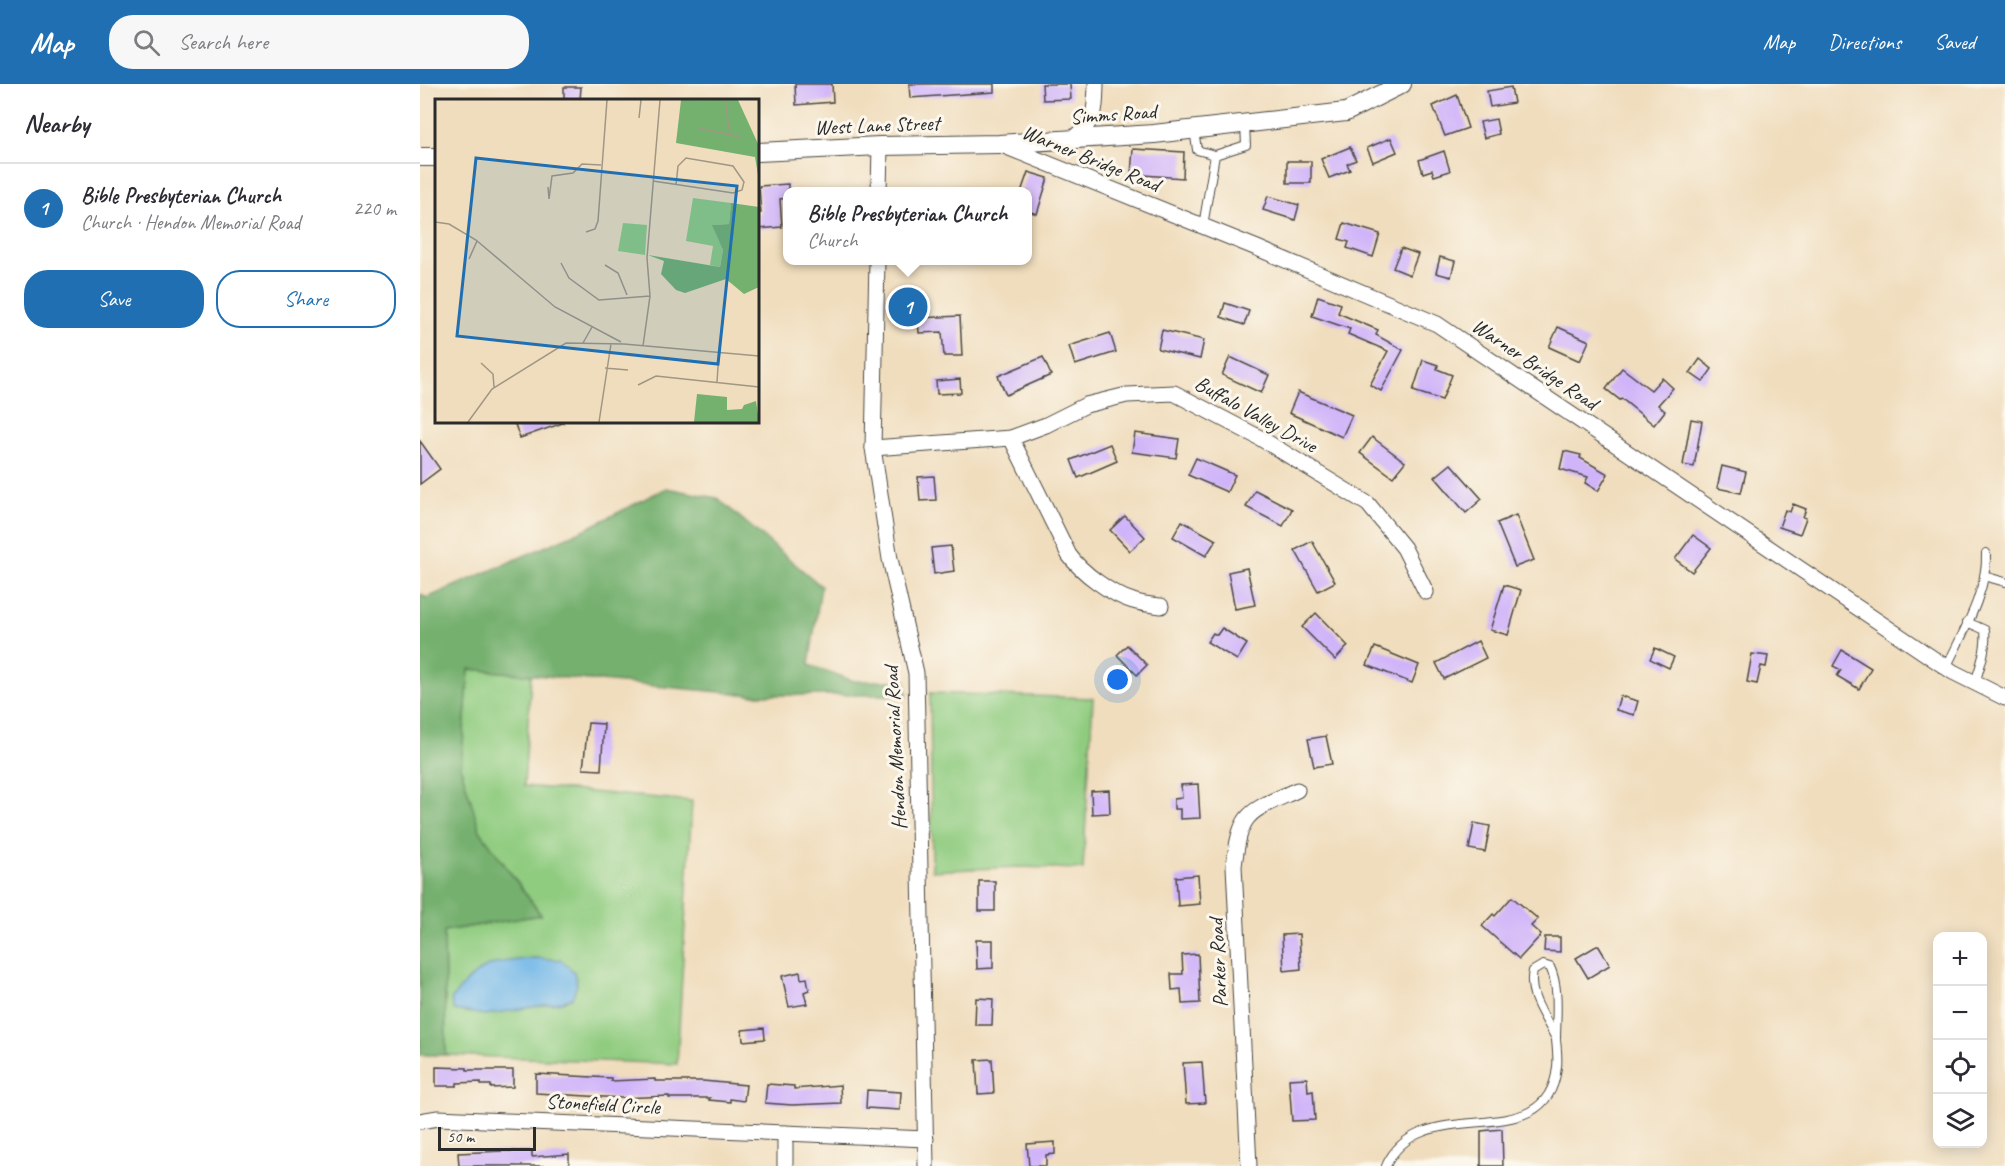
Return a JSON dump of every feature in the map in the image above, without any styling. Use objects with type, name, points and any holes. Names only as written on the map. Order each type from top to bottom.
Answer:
[{"type":"street","points":[[1073,139],[1092,121],[1096,84]]},
{"type":"street","name":"Simms Road","points":[[999,144],[1194,129],[1346,112],[1402,84]]},
{"type":"street","name":"West Lane Street","points":[[759,152],[880,146],[999,144]]},
{"type":"street","name":"Warner Bridge Road","points":[[999,144],[1437,324],[1946,668],[2005,698]]},
{"type":"street","points":[[879,187],[880,146]]},
{"type":"street","name":"Hendon Memorial Road","points":[[877,265],[873,448],[890,559],[916,673],[926,1166]]},
{"type":"street","name":"Buffalo Valley Drive","points":[[873,448],[1011,438],[1046,425],[1086,405],[1127,395],[1174,393],[1260,438],[1368,504],[1404,548],[1426,592]]},
{"type":"street","points":[[1011,438],[1069,555],[1078,568],[1131,601],[1161,606]]},
{"type":"street","name":"Parker Road","points":[[1249,1166],[1234,866],[1238,835],[1245,818],[1259,807],[1297,790]]},
{"type":"street","name":"Stonefield Circle","points":[[420,1121],[438,1118],[926,1139]]},
{"type":"street","points":[[785,1133],[785,1166]]},
{"type":"lane","points":[[1194,129],[1197,150],[1215,155],[1246,145],[1245,124]]},
{"type":"lane","points":[[1203,226],[1215,155]]},
{"type":"lane","points":[[1946,668],[1967,622],[1984,576],[1986,553]]},
{"type":"lane","points":[[1984,576],[2005,582]]},
{"type":"lane","points":[[1967,622],[1985,630],[1985,650],[1975,683]]},
{"type":"lane","points":[[1386,1166],[1392,1153],[1411,1136],[1456,1125],[1512,1119],[1539,1108],[1547,1096],[1557,1068],[1555,977],[1550,967],[1543,965],[1533,971],[1531,986],[1536,1002],[1556,1039]]},
{"type":"green space","points":[[666,488],[717,498],[821,586],[809,665],[854,681],[905,681],[907,695],[753,695],[469,669],[461,769],[480,831],[541,915],[444,931],[446,1055],[420,1055],[420,594],[427,598],[588,528]]},
{"type":"green space","points":[[469,669],[531,675],[524,786],[692,801],[677,1064],[446,1055],[444,931],[541,915],[480,831],[461,769]]},
{"type":"green space","points":[[930,693],[1093,698],[1083,869],[1017,867],[932,871]]},
{"type":"water","points":[[535,958],[561,960],[574,972],[577,985],[572,998],[562,1002],[485,1015],[454,1010],[451,1000],[480,971],[504,962]]},
{"type":"building","points":[[795,84],[832,84],[833,102],[796,105]]},
{"type":"building","points":[[909,84],[994,84],[994,92],[910,98]]},
{"type":"building","points":[[1042,84],[1070,84],[1071,99],[1043,100]]},
{"type":"building","points":[[564,87],[581,87],[580,99],[564,99]]},
{"type":"building","points":[[1511,87],[1514,103],[1490,107],[1487,91]]},
{"type":"building","points":[[1457,95],[1468,128],[1445,136],[1433,106]]},
{"type":"building","points":[[1496,119],[1499,134],[1484,138],[1480,122]]},
{"type":"building","points":[[1391,138],[1397,152],[1373,162],[1367,148]]},
{"type":"building","points":[[1350,147],[1356,160],[1347,164],[1350,170],[1329,178],[1321,159]]},
{"type":"building","points":[[1133,149],[1184,152],[1183,178],[1131,174]]},
{"type":"building","points":[[1444,151],[1450,171],[1434,176],[1432,170],[1423,173],[1419,160]]},
{"type":"building","points":[[1287,161],[1311,161],[1311,183],[1287,183]]},
{"type":"building","points":[[1028,172],[1048,178],[1037,214],[1032,212],[1032,187],[1023,187]]},
{"type":"building","points":[[788,184],[788,187],[783,187],[783,199],[780,199],[782,227],[759,229],[759,213],[761,213],[759,186]]},
{"type":"building","points":[[1268,196],[1299,205],[1295,220],[1263,210]]},
{"type":"building","points":[[1344,223],[1380,234],[1373,257],[1347,248],[1349,242],[1339,239]]},
{"type":"building","points":[[1401,248],[1418,254],[1410,275],[1393,268]]},
{"type":"building","points":[[1440,257],[1455,261],[1451,277],[1436,273]]},
{"type":"building","points":[[1318,296],[1341,304],[1338,313],[1378,330],[1376,335],[1403,350],[1381,391],[1370,385],[1388,351],[1348,334],[1350,329],[1312,316]]},
{"type":"building","points":[[1225,303],[1249,311],[1244,325],[1221,317]]},
{"type":"building","points":[[960,316],[962,356],[944,356],[942,332],[919,333],[918,318]]},
{"type":"building","points":[[1558,327],[1589,341],[1580,361],[1549,347]]},
{"type":"building","points":[[1162,330],[1204,340],[1200,359],[1158,349]]},
{"type":"building","points":[[1110,333],[1116,352],[1075,365],[1069,346]]},
{"type":"building","points":[[1043,357],[1051,375],[1006,395],[998,376]]},
{"type":"building","points":[[1230,357],[1269,375],[1261,393],[1222,375]]},
{"type":"building","points":[[1700,359],[1712,369],[1703,382],[1690,373]]},
{"type":"building","points":[[1423,360],[1438,365],[1437,369],[1452,375],[1442,400],[1413,391]]},
{"type":"building","points":[[1622,368],[1651,390],[1662,378],[1673,388],[1658,405],[1665,411],[1654,425],[1606,389]]},
{"type":"building","points":[[960,379],[961,393],[937,394],[936,381]]},
{"type":"building","points":[[1298,392],[1352,415],[1342,437],[1289,413]]},
{"type":"building","points":[[1691,419],[1702,421],[1694,467],[1683,465]]},
{"type":"building","points":[[514,423],[563,423],[520,438]]},
{"type":"building","points":[[1135,433],[1179,439],[1176,458],[1132,452]]},
{"type":"building","points":[[1372,437],[1405,462],[1393,477],[1360,453]]},
{"type":"building","points":[[420,441],[440,469],[420,484]]},
{"type":"building","points":[[1110,444],[1117,461],[1078,478],[1071,460]]},
{"type":"building","points":[[1564,451],[1581,455],[1580,458],[1608,474],[1598,491],[1585,483],[1588,477],[1560,469]]},
{"type":"building","points":[[1196,458],[1235,475],[1227,492],[1188,475]]},
{"type":"building","points":[[1451,464],[1482,499],[1466,513],[1435,477]]},
{"type":"building","points":[[1722,466],[1746,472],[1741,493],[1717,488]]},
{"type":"building","points":[[934,476],[936,500],[920,501],[918,477]]},
{"type":"building","points":[[1255,490],[1292,509],[1283,526],[1246,507]]},
{"type":"building","points":[[1793,504],[1806,509],[1803,517],[1806,518],[1800,534],[1779,527],[1785,510],[1790,512]]},
{"type":"building","points":[[1516,515],[1534,560],[1515,567],[1497,523]]},
{"type":"building","points":[[1125,516],[1145,537],[1130,551],[1110,530]]},
{"type":"building","points":[[1182,521],[1216,540],[1206,556],[1173,537]]},
{"type":"building","points":[[1693,535],[1711,548],[1692,572],[1675,559]]},
{"type":"building","points":[[1312,541],[1335,582],[1318,591],[1295,550]]},
{"type":"building","points":[[951,546],[954,571],[934,574],[931,548]]},
{"type":"building","points":[[1247,568],[1255,605],[1235,609],[1228,572]]},
{"type":"building","points":[[1504,585],[1521,590],[1508,635],[1490,630]]},
{"type":"building","points":[[1316,613],[1348,646],[1335,660],[1302,627]]},
{"type":"building","points":[[1222,628],[1247,644],[1237,660],[1207,642],[1213,633],[1217,635]]},
{"type":"building","points":[[1478,641],[1486,658],[1444,679],[1436,663]]},
{"type":"building","points":[[1127,645],[1147,665],[1137,675],[1117,655]]},
{"type":"building","points":[[1375,647],[1419,665],[1412,683],[1367,665]]},
{"type":"building","points":[[1655,648],[1674,657],[1669,668],[1650,659]]},
{"type":"building","points":[[1842,650],[1871,668],[1859,689],[1837,676],[1841,670],[1833,666]]},
{"type":"building","points":[[1752,654],[1768,656],[1766,667],[1761,666],[1757,684],[1747,682]]},
{"type":"building","points":[[1620,696],[1638,701],[1634,715],[1616,710]]},
{"type":"building","points":[[588,723],[604,724],[601,770],[583,769]]},
{"type":"building","points":[[1326,736],[1332,764],[1314,767],[1308,739]]},
{"type":"building","points":[[1198,784],[1200,818],[1180,819],[1180,809],[1174,809],[1174,799],[1182,798],[1181,785]]},
{"type":"building","points":[[1109,790],[1110,813],[1092,814],[1091,791]]},
{"type":"building","points":[[1474,823],[1490,826],[1485,852],[1469,849]]},
{"type":"building","points":[[1198,875],[1200,904],[1178,906],[1176,877]]},
{"type":"building","points":[[979,881],[995,881],[995,911],[979,911]]},
{"type":"building","points":[[1512,897],[1538,919],[1531,926],[1541,935],[1519,959],[1482,926],[1493,914],[1495,916]]},
{"type":"building","points":[[1299,934],[1301,969],[1284,971],[1282,935]]},
{"type":"building","points":[[1545,937],[1560,937],[1560,952],[1544,951]]},
{"type":"building","points":[[976,940],[993,940],[993,968],[977,969]]},
{"type":"building","points":[[1598,945],[1610,965],[1588,978],[1576,958]]},
{"type":"building","points":[[1198,954],[1200,1003],[1182,1004],[1181,989],[1172,990],[1171,974],[1183,974],[1182,955]]},
{"type":"building","points":[[800,972],[801,979],[807,978],[809,990],[804,992],[807,1004],[789,1007],[782,976]]},
{"type":"building","points":[[976,998],[993,999],[992,1025],[975,1025]]},
{"type":"building","points":[[764,1028],[765,1039],[743,1041],[742,1030]]},
{"type":"building","points":[[992,1059],[994,1093],[978,1094],[976,1060]]},
{"type":"building","points":[[1202,1062],[1205,1103],[1186,1104],[1183,1063]]},
{"type":"building","points":[[436,1067],[513,1070],[513,1087],[491,1088],[491,1085],[481,1085],[481,1082],[457,1083],[457,1086],[436,1086]]},
{"type":"building","points":[[536,1074],[611,1078],[611,1081],[655,1079],[655,1081],[703,1081],[746,1085],[744,1101],[669,1098],[669,1096],[621,1098],[536,1093]]},
{"type":"building","points":[[1307,1078],[1308,1092],[1313,1091],[1315,1120],[1292,1121],[1289,1079]]},
{"type":"building","points":[[767,1084],[794,1086],[794,1089],[840,1085],[841,1103],[792,1105],[765,1103]]},
{"type":"building","points":[[867,1090],[901,1092],[900,1110],[866,1108]]},
{"type":"building","points":[[1502,1129],[1503,1166],[1481,1166],[1481,1131]]},
{"type":"building","points":[[1055,1142],[1055,1154],[1046,1155],[1046,1166],[1029,1166],[1027,1144]]},
{"type":"building","points":[[532,1151],[532,1157],[569,1154],[569,1166],[459,1166],[458,1153]]},
{"type":"place","name":"Bible Presbyterian Church","points":[[908,307]]}]
